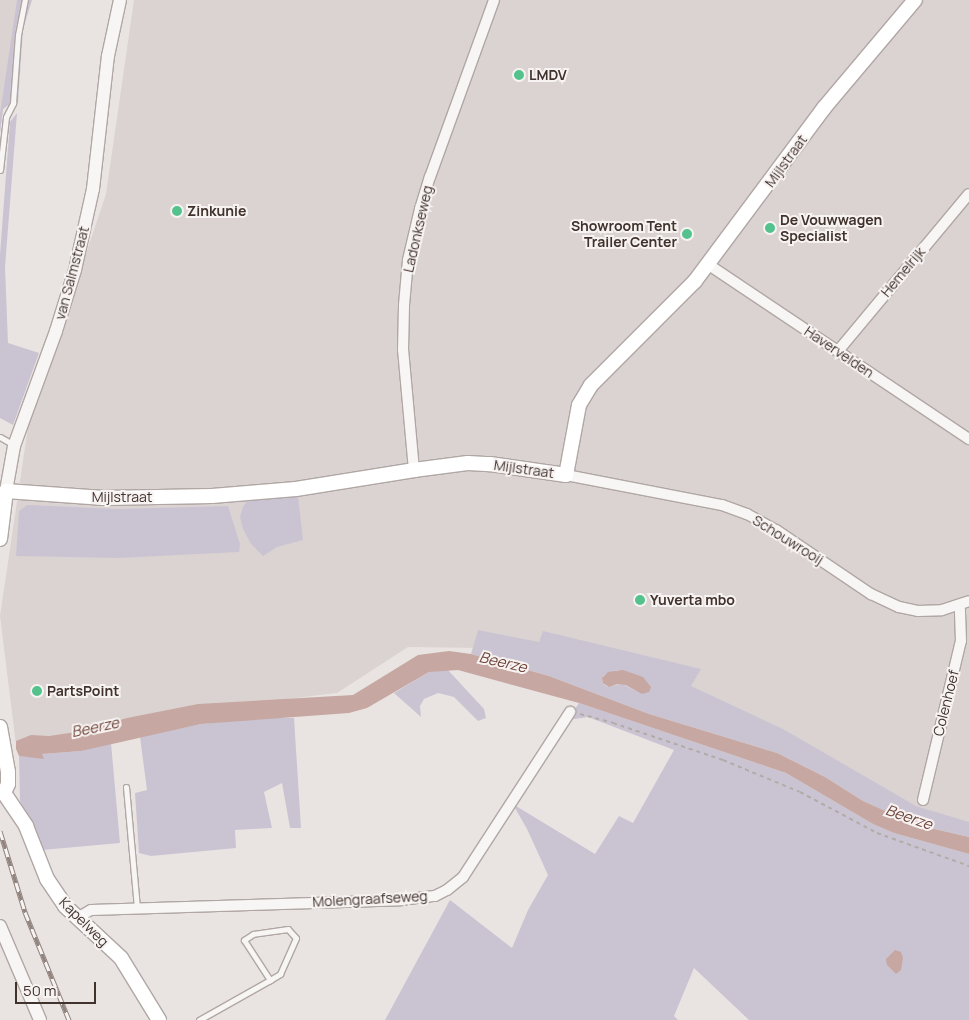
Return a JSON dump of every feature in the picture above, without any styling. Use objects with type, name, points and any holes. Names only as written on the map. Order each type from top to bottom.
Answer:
[{"type":"main road","name":"Mijlstraat","points":[[6,491],[104,498],[212,496],[296,489],[468,463],[490,464],[566,475],[579,404],[591,385],[680,298],[709,265],[824,108],[911,1]]},
{"type":"main road","name":"van Salmstraat","points":[[0,539],[6,491]]},
{"type":"main road","points":[[0,727],[8,772],[8,784],[2,796]]},
{"type":"main road","name":"Kapelweg","points":[[2,796],[26,826],[47,879],[65,906],[121,958],[160,1020]]},
{"type":"street","name":"van Salmstraat","points":[[6,491],[14,446],[56,331],[75,270],[93,189],[108,56],[120,0]]},
{"type":"street","name":"Ladonkseweg","points":[[414,470],[403,350],[408,260],[430,177],[494,0]]},
{"type":"street","name":"Hemelrijk","points":[[838,351],[969,194]]},
{"type":"street","name":"Havervelden","points":[[709,265],[969,439]]},
{"type":"street","name":"Schouwrooij","points":[[566,475],[722,505],[746,514],[776,530],[871,594],[899,608],[918,611],[942,610],[964,603]]},
{"type":"street","name":"Colenhoef","points":[[923,800],[961,640],[964,603]]},
{"type":"street","name":"Molengraafseweg","points":[[77,918],[91,910],[401,900],[435,896],[448,890],[463,877],[570,712]]},
{"type":"street","points":[[0,926],[40,1020]]},
{"type":"lane","points":[[0,170],[6,117],[13,103],[18,35],[25,0]]},
{"type":"lane","points":[[0,437],[14,446]]},
{"type":"lane","points":[[126,787],[137,909]]},
{"type":"lane","points":[[199,1020],[270,980],[280,974],[296,938],[288,929],[253,934],[244,940],[270,980]]},
{"type":"path","points":[[570,712],[613,722],[723,760],[816,799],[877,832],[969,866]]},
{"type":"shaded area","points":[[0,0],[21,0],[14,26],[9,103],[3,109],[0,132]]},
{"type":"shaded area","points":[[17,0],[23,0],[16,28],[11,103],[3,109],[0,132],[0,114]]},
{"type":"shaded area","points":[[27,0],[32,0],[23,29],[18,103],[15,103],[19,35]]},
{"type":"shaded area","points":[[134,0],[969,0],[969,822],[916,806],[889,792],[479,648],[408,647],[337,693],[114,720],[61,746],[16,745],[0,616],[28,427],[106,194]]},
{"type":"shaded area","points":[[17,113],[5,267],[8,343],[39,353],[13,425],[0,418],[0,254],[10,122]]},
{"type":"shaded area","points":[[298,496],[303,540],[277,547],[263,556],[251,544],[243,529],[240,517],[243,507],[247,501]]},
{"type":"shaded area","points":[[27,505],[117,509],[228,506],[240,544],[239,552],[119,558],[16,556],[19,511]]},
{"type":"shaded area","points":[[478,630],[539,642],[543,631],[701,669],[691,686],[783,729],[916,806],[969,822],[969,837],[917,825],[863,801],[825,777],[777,753],[649,714],[549,676],[471,654]],"holes":[[[617,670],[636,691],[622,684],[605,686],[602,681],[604,675]]]},
{"type":"shaded area","points":[[447,669],[484,709],[486,718],[478,721],[454,697],[438,693],[424,699],[420,706],[421,717],[394,693],[429,672]]},
{"type":"shaded area","points":[[579,703],[786,773],[873,824],[894,833],[969,854],[969,1020],[749,1020],[694,968],[674,1016],[678,1020],[385,1020],[450,900],[512,948],[528,910],[548,875],[515,808],[516,806],[595,854],[619,816],[633,823],[674,750],[588,717],[568,720]]},
{"type":"shaded area","points":[[266,718],[294,718],[301,828],[290,828],[282,783],[264,792],[272,828],[235,830],[236,848],[151,856],[139,853],[135,793],[147,790],[140,737],[201,724]]},
{"type":"shaded area","points":[[111,743],[120,843],[42,850],[32,823],[20,801],[19,756],[43,758],[41,754],[81,751]]},
{"type":"water","name":"Beerze","points":[[449,651],[471,654],[549,676],[649,714],[777,753],[825,777],[863,801],[917,825],[969,837],[969,854],[894,833],[873,824],[786,773],[579,703],[458,670],[429,672],[367,708],[349,713],[201,724],[81,751],[42,754],[44,759],[19,756],[16,749],[16,741],[31,735],[49,736],[76,732],[127,718],[198,704],[353,695],[418,655]]},
{"type":"water","points":[[623,670],[643,677],[651,687],[649,692],[642,694],[626,685],[617,684],[609,687],[603,683],[602,678],[608,672]]},
{"type":"water","points":[[895,950],[901,952],[903,958],[901,970],[896,974],[887,965],[886,959]]},
{"type":"railway","points":[[0,831],[25,912],[69,1020]]},
{"type":"place","name":"LMDV","points":[[519,75]]},
{"type":"place","name":"Zinkunie","points":[[177,211]]},
{"type":"place","name":"De Vouwwagen Specialist","points":[[770,228]]},
{"type":"place","name":"Showroom Tent Trailer Center","points":[[687,234]]},
{"type":"place","name":"Yuverta mbo","points":[[640,600]]},
{"type":"place","name":"PartsPoint","points":[[37,691]]}]
